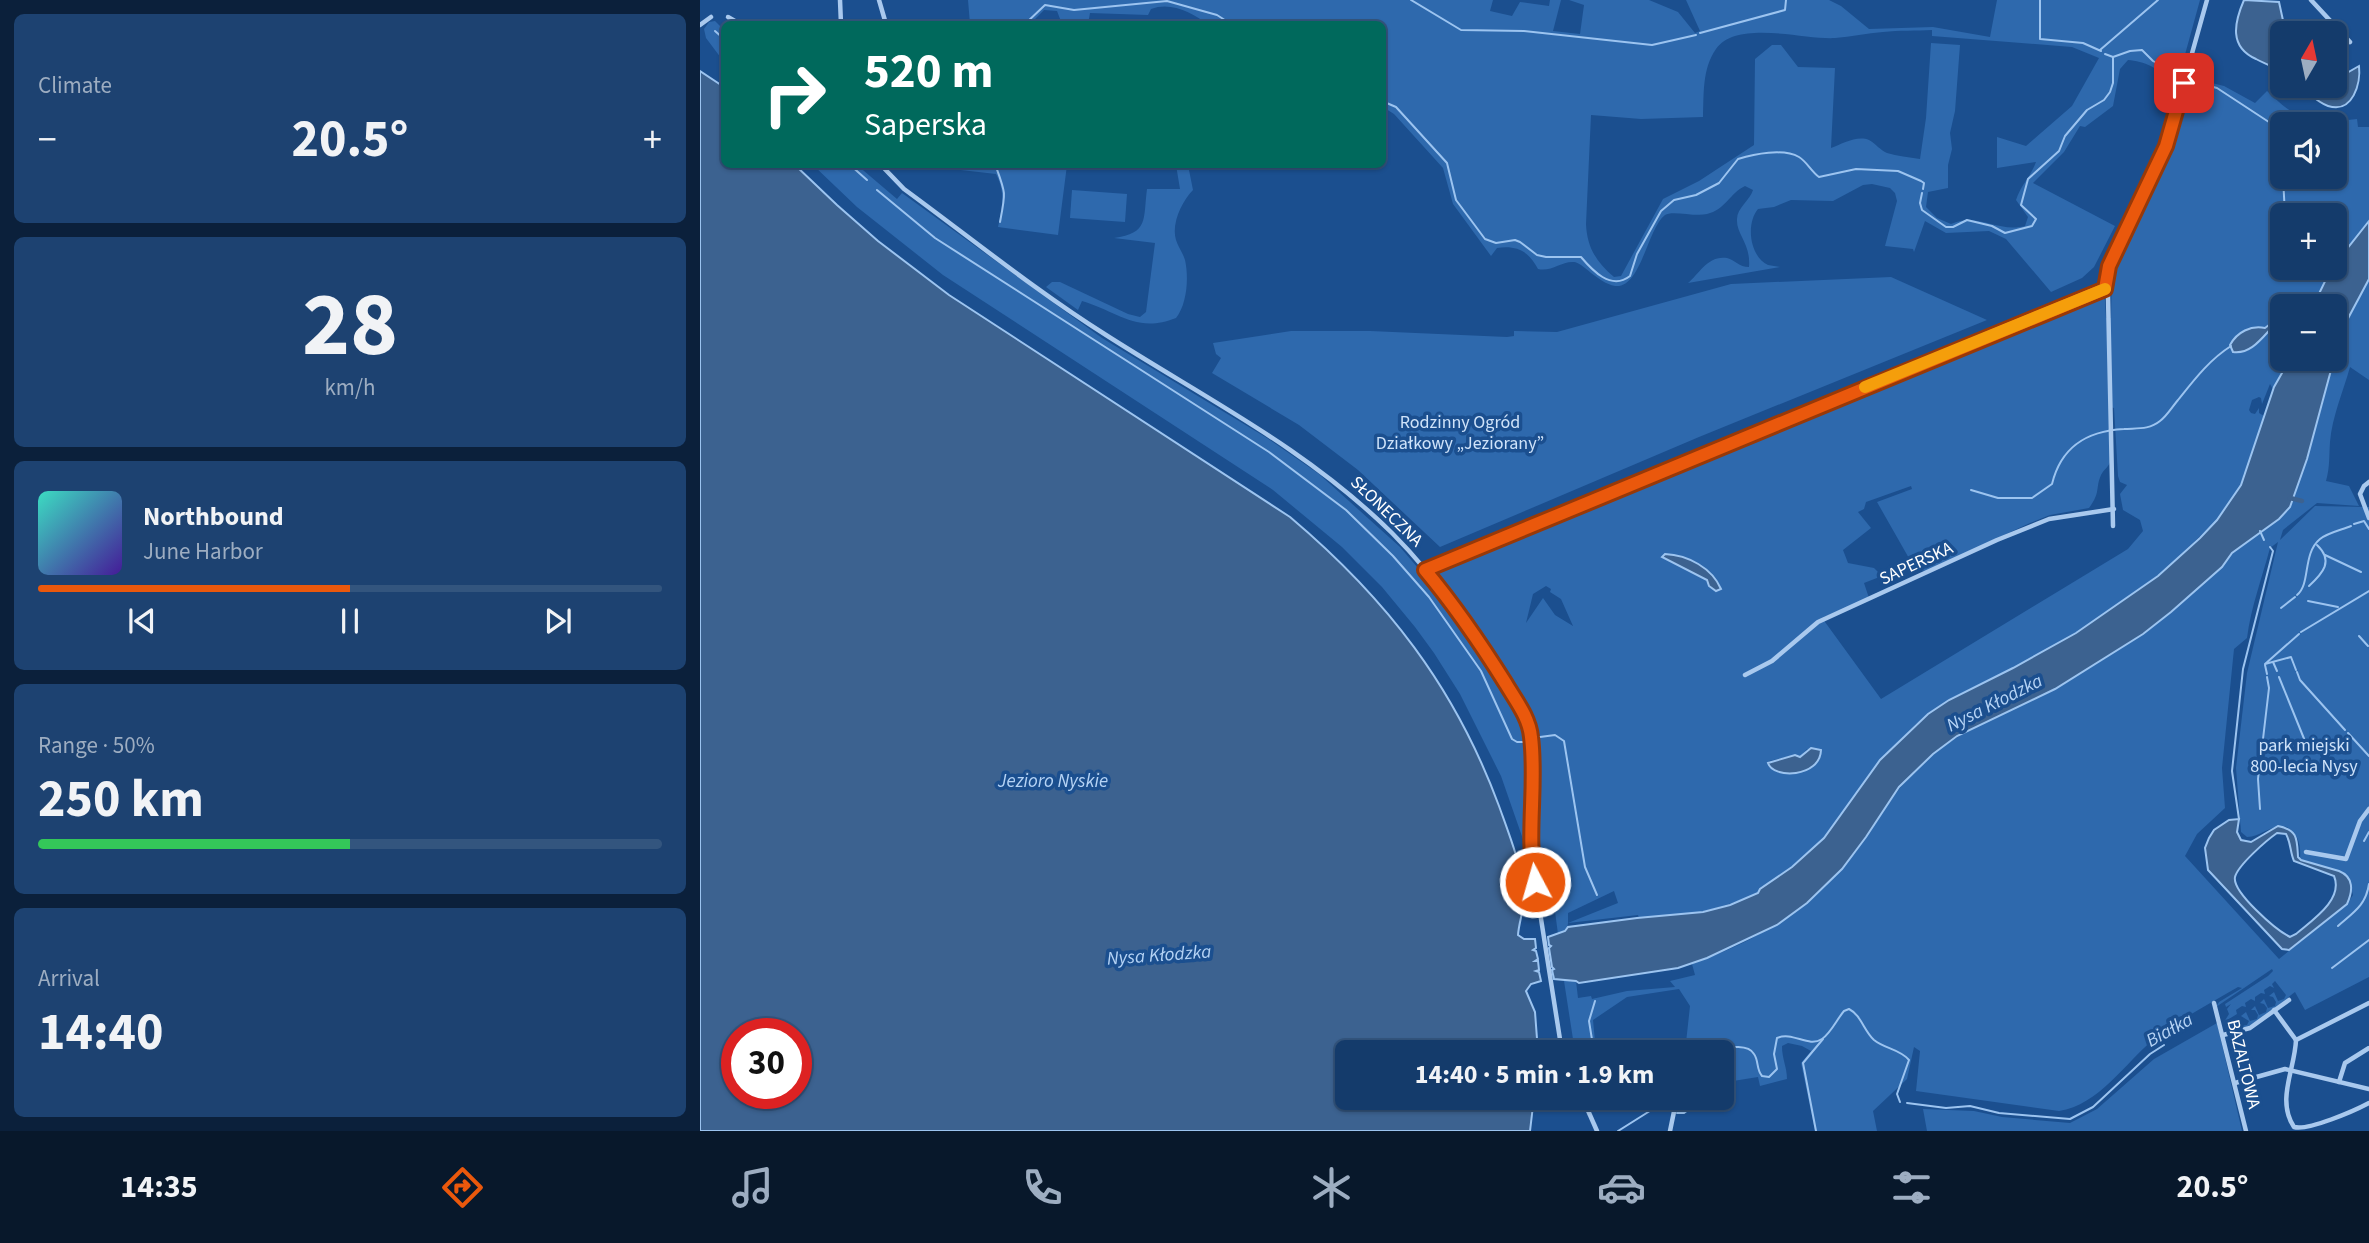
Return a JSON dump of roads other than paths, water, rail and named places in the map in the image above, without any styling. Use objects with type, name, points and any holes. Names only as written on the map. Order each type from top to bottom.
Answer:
[{"type":"street","points":[[840,0],[841,21]]},
{"type":"street","points":[[879,0],[885,21]]},
{"type":"street","points":[[2113,526],[2108,296],[2105,289],[2109,266],[2166,146],[2207,0]]},
{"type":"street","points":[[2311,0],[2350,42]]},
{"type":"street","points":[[700,25],[711,17]]},
{"type":"street","points":[[728,17],[735,21]]},
{"type":"street","name":"SŁONECZNA","points":[[884,168],[913,196],[1103,334],[1315,465],[1366,508],[1425,570],[1476,636],[1530,727],[1533,868],[1560,1040]]},
{"type":"street","points":[[1425,570],[2105,289]]},
{"type":"street","points":[[2369,482],[2360,494],[2369,518]]},
{"type":"street","name":"SAPERSKA","points":[[1745,675],[1772,661],[1818,622],[1997,540],[2049,519],[2114,509]]},
{"type":"street","points":[[2306,852],[2346,859],[2360,821],[2369,809]]},
{"type":"street","points":[[2223,1035],[2250,1028],[2288,1000]]},
{"type":"street","name":"BAZALTOWA","points":[[2214,1003],[2246,1131]]},
{"type":"street","points":[[2297,1040],[2369,1003]]},
{"type":"street","points":[[2274,1010],[2297,1040],[2285,1105],[2290,1121],[2296,1128],[2351,1113],[2369,1104]]},
{"type":"street","points":[[2339,1082],[2346,1063],[2369,1048]]},
{"type":"street","points":[[2235,1083],[2277,1070],[2292,1070],[2369,1089]]},
{"type":"street","points":[[1588,1110],[1597,1131]]},
{"type":"street","points":[[1670,1131],[1674,1110]]},
{"type":"water","points":[[2244,0],[2279,2],[2283,21],[2270,21],[2270,66],[2241,48],[2236,34]]},
{"type":"water","points":[[2359,66],[2357,88],[2344,106],[2321,103],[2315,98],[2347,98],[2347,73]]},
{"type":"water","name":"Jezioro Nyskie","points":[[700,71],[721,85],[721,168],[798,168],[878,241],[949,295],[1290,517],[1325,548],[1387,613],[1439,684],[1461,722],[1507,827],[1520,871],[1524,898],[1518,935],[1524,939],[1535,939],[1536,948],[1533,950],[1536,951],[1538,959],[1535,961],[1538,961],[1539,970],[1536,971],[1539,972],[1541,981],[1531,984],[1526,991],[1535,1012],[1537,1040],[1335,1040],[1335,1110],[1532,1110],[1530,1131],[700,1131]]},
{"type":"water","points":[[2369,221],[2369,279],[2347,320],[2347,294],[2319,294],[2326,280],[2347,280],[2347,249]]},
{"type":"water","points":[[2270,324],[2270,330],[2254,346],[2241,352],[2233,352],[2230,345],[2240,333],[2265,328]]},
{"type":"water","name":"Nysa Kłodzka","points":[[2283,371],[2331,371],[2307,459],[2290,507],[2279,519],[2232,553],[2222,567],[2171,612],[2143,634],[2055,689],[1957,736],[1933,754],[1899,787],[1842,869],[1807,903],[1777,925],[1707,958],[1678,968],[1579,983],[1554,979],[1548,937],[1565,931],[1568,927],[1703,912],[1730,905],[1758,893],[1824,838],[1880,760],[1928,714],[1949,700],[2076,633],[2158,576],[2217,520],[2241,485],[2274,387]]},
{"type":"water","points":[[1665,554],[1698,564],[1712,575],[1721,589],[1716,591],[1709,586],[1707,580],[1662,557]]},
{"type":"water","points":[[1811,748],[1821,750],[1819,759],[1805,771],[1778,772],[1768,763],[1795,755],[1800,757]]},
{"type":"water","points":[[2239,819],[2237,832],[2241,840],[2251,842],[2278,826],[2289,830],[2295,836],[2298,857],[2301,860],[2339,871],[2347,877],[2351,889],[2347,904],[2289,950],[2282,949],[2208,870],[2205,848],[2209,838],[2214,830],[2229,820]],"holes":[[[2277,833],[2286,834],[2294,861],[2334,876],[2336,885],[2324,909],[2290,937],[2247,901],[2240,892],[2235,877],[2247,860],[2267,841]]]},
{"type":"waterway","points":[[1411,0],[1461,30],[1524,31],[1652,45],[1696,35]]},
{"type":"waterway","points":[[1700,33],[1785,10],[1786,0]]},
{"type":"waterway","points":[[2040,0],[2040,39],[2083,43],[2101,51]]},
{"type":"waterway","points":[[2100,50],[2158,0]]},
{"type":"waterway","points":[[1028,21],[1045,5],[1074,10],[1167,1],[1217,15],[1226,21]]},
{"type":"waterway","points":[[715,31],[721,36]]},
{"type":"waterway","points":[[1922,193],[1922,210],[1946,227],[1953,227],[1967,220],[1992,226],[2005,233],[2032,226],[2036,219],[2021,205],[2028,179],[2059,151],[2065,136],[2087,110],[2104,100],[2110,92],[2113,83],[2113,57],[2142,50],[2153,61],[2183,78]]},
{"type":"waterway","points":[[2105,54],[2113,57]]},
{"type":"waterway","points":[[2188,80],[2217,88],[2270,123]]},
{"type":"waterway","points":[[1386,103],[1396,107],[1447,163],[1456,200],[1485,239],[1496,243],[1515,240],[1537,255],[1546,257],[1581,257],[1591,268],[1609,280],[1623,280],[1630,276],[1637,254],[1661,211],[1674,200],[1696,195],[1719,183],[1738,159],[1768,153],[1792,154],[1802,159],[1819,177],[1856,169],[1898,171],[1924,183],[1923,189]]},
{"type":"waterway","points":[[854,168],[867,180]]},
{"type":"waterway","points":[[996,168],[1004,193],[1000,222]]},
{"type":"waterway","points":[[2284,189],[2284,203]]},
{"type":"waterway","points":[[877,190],[935,238],[1269,452],[1346,510],[1393,556],[1429,597],[1481,671],[1512,739],[1523,742]]},
{"type":"waterway","points":[[1971,490],[1998,498],[2032,498],[2052,484],[2062,460],[2077,443],[2098,433],[2147,427],[2160,421],[2202,371],[2231,346]]},
{"type":"waterway","points":[[2290,498],[2302,501]]},
{"type":"waterway","points":[[2354,524],[2364,521],[2369,529]]},
{"type":"waterway","points":[[2297,595],[2304,584],[2314,545],[2326,535],[2351,526]]},
{"type":"waterway","points":[[2260,531],[2264,540]]},
{"type":"waterway","points":[[2309,586],[2322,572],[2326,562],[2317,545]]},
{"type":"waterway","points":[[2239,819],[2232,771],[2243,669],[2273,551],[2270,547]]},
{"type":"waterway","points":[[2325,555],[2361,572]]},
{"type":"waterway","points":[[2301,632],[2369,591]]},
{"type":"waterway","points":[[2281,608],[2295,597]]},
{"type":"waterway","points":[[2308,601],[2338,607]]},
{"type":"waterway","points":[[2296,670],[2291,657],[2265,664],[2299,634]]},
{"type":"waterway","points":[[2359,636],[2368,646]]},
{"type":"waterway","points":[[2273,662],[2277,671]]},
{"type":"waterway","points":[[2265,665],[2267,674]]},
{"type":"waterway","points":[[2297,672],[2300,680],[2345,730]]},
{"type":"waterway","points":[[2261,756],[2269,688],[2267,677]]},
{"type":"waterway","points":[[2279,677],[2307,746]]},
{"type":"waterway","points":[[2348,733],[2369,756]]},
{"type":"waterway","points":[[1540,737],[1555,735],[1564,741],[1585,867],[1597,895]]},
{"type":"waterway","points":[[2260,760],[2260,809]]},
{"type":"waterway","points":[[2364,841],[2369,832]]},
{"type":"waterway","name":"Białka","points":[[2338,926],[2362,903],[2369,884]]},
{"type":"waterway","points":[[2332,968],[2369,940]]},
{"type":"waterway","points":[[1592,1040],[1589,1021],[1595,1001]]},
{"type":"waterway","name":"Białka","points":[[1734,1047],[1751,1051],[1756,1057],[1762,1076],[1769,1077],[1777,1069],[1774,1054],[1777,1038],[1789,1036],[1811,1042],[1822,1039],[1844,1011],[1849,1009],[1857,1015],[1874,1040],[1909,1060],[1897,1094],[1900,1102]]},
{"type":"waterway","points":[[1816,1131],[1803,1063],[1823,1039]]},
{"type":"waterway","name":"Białka","points":[[1907,1103],[1946,1108],[1970,1106],[1999,1113],[2070,1119],[2093,1107],[2150,1054],[2164,1045]]},
{"type":"waterway","name":"Białka","points":[[1618,1131],[1651,1110]]},
{"type":"waterway","name":"Białka","points":[[1677,1113],[1688,1110]]},
{"type":"park label","name":"Rodzinny Ogród Działkowy „Jeziorany”","points":[[1460,432]]},
{"type":"park label","name":"park miejski 800-lecia Nysy","points":[[2304,755]]}]
